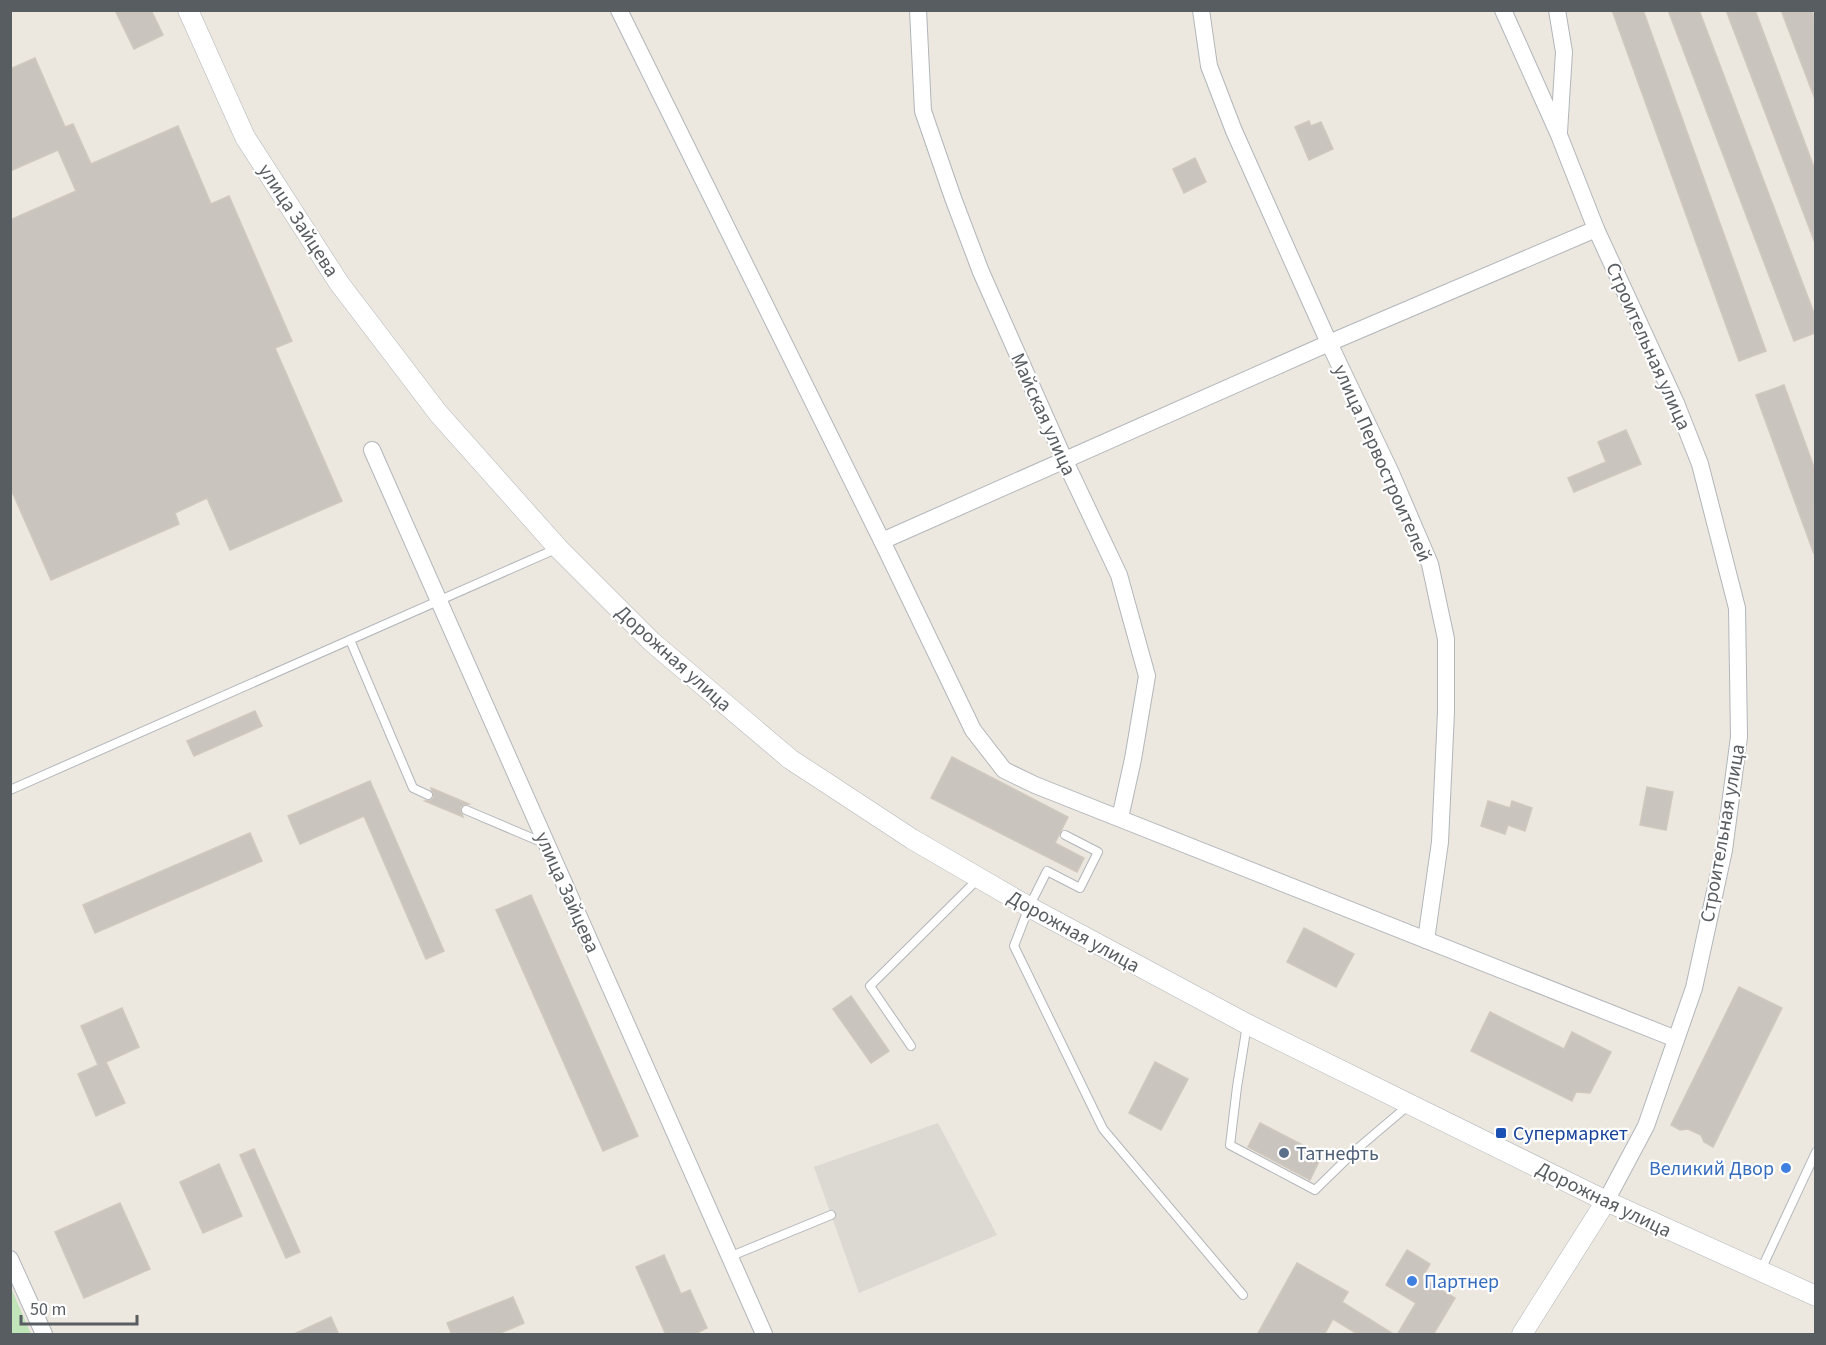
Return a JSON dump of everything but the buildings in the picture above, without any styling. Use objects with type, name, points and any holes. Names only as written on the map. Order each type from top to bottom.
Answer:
[{"type":"street","name":"улица Зайцева","points":[[188,10],[245,137],[339,283],[438,413]]},
{"type":"street","points":[[619,10],[973,730],[1004,770],[1035,785],[1676,1039]]},
{"type":"street","name":"Майская улица","points":[[918,10],[923,111],[981,272],[1064,459],[1119,575],[1147,676],[1120,818]]},
{"type":"street","name":"улица Первостроителей","points":[[1202,10],[1209,66],[1234,131],[1329,343],[1391,473],[1430,564],[1446,639],[1446,712],[1440,842],[1426,940]]},
{"type":"street","name":"Строительная улица","points":[[1503,10],[1559,135],[1596,229],[1676,403],[1700,464],[1737,608],[1739,736],[1724,850],[1694,988],[1646,1126],[1606,1201],[1522,1335]]},
{"type":"street","points":[[1557,10],[1564,52],[1559,135]]},
{"type":"street","points":[[882,541],[1329,343],[1596,229]]},
{"type":"street","name":"Дорожная улица","points":[[438,413],[558,548],[652,642],[790,759],[912,839],[1029,907],[1248,1024],[1606,1201],[1815,1296]]},
{"type":"street","name":"улица Зайцева","points":[[372,450],[764,1335]]},
{"type":"street","points":[[10,1259],[44,1335]]},
{"type":"lane","points":[[10,790],[558,548]]},
{"type":"lane","points":[[350,640],[412,788],[428,795]]},
{"type":"lane","points":[[466,810],[547,845]]},
{"type":"lane","points":[[1065,835],[1098,852],[1080,888],[1047,871],[1029,907],[1014,946],[1103,1129],[1243,1295]]},
{"type":"lane","points":[[911,1046],[870,986],[979,878]]},
{"type":"lane","points":[[1248,1024],[1230,1145],[1315,1190],[1410,1104]]},
{"type":"lane","points":[[1760,1272],[1815,1152]]},
{"type":"lane","points":[[729,1257],[831,1215]]},
{"type":"shaded area","points":[[938,1123],[997,1235],[859,1293],[814,1167]]},
{"type":"green space","points":[[11,1288],[31,1334],[11,1334]]},
{"type":"place","name":"Супермаркет","points":[[1501,1133]]},
{"type":"place","name":"Татнефть","points":[[1284,1153]]},
{"type":"place","name":"Великий Двор","points":[[1786,1168]]},
{"type":"place","name":"Партнер","points":[[1412,1281]]}]
